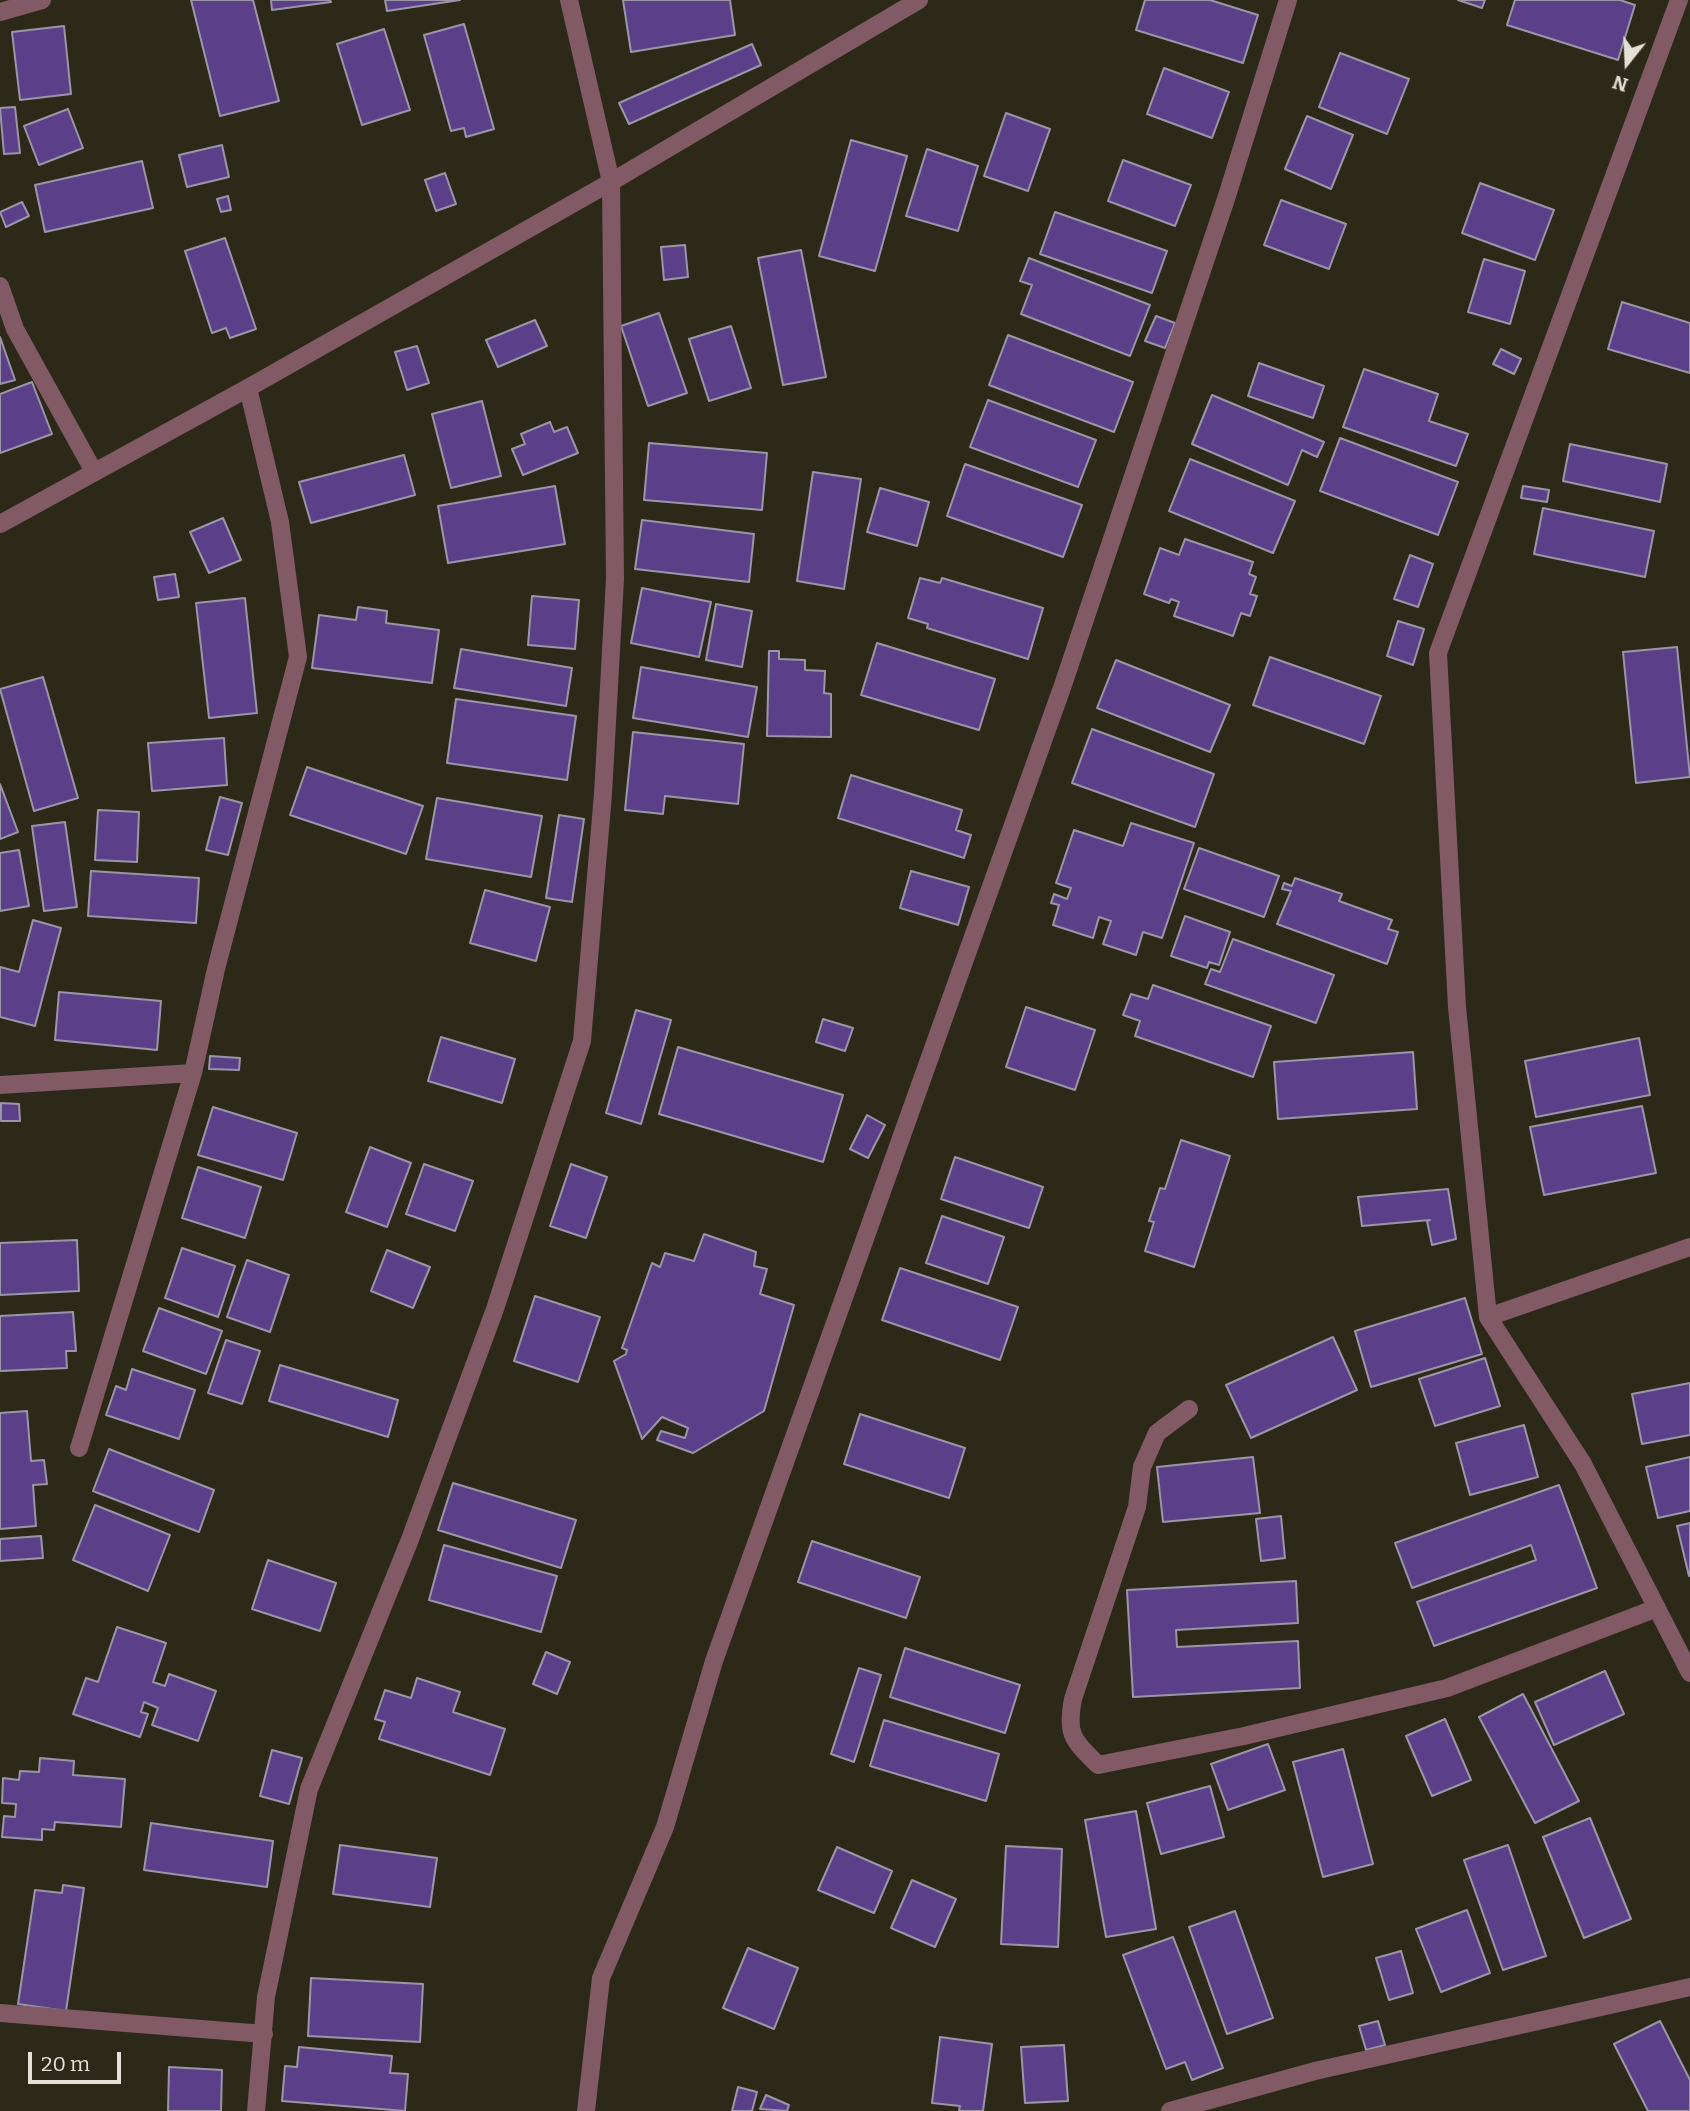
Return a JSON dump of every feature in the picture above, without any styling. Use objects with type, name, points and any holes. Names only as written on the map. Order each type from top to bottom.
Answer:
[{"type":"street","points":[[0,12],[42,0]]},
{"type":"street","points":[[256,2111],[267,1997],[309,1790],[409,1542],[495,1309],[582,1041],[603,794],[615,579],[611,182],[569,0]]},
{"type":"street","points":[[0,524],[93,470],[248,388],[611,182],[897,6],[919,0]]},
{"type":"street","points":[[586,2111],[601,1978],[665,1827],[714,1661],[1063,685],[1226,199],[1288,0]]},
{"type":"street","points":[[1679,0],[1438,653],[1457,1007],[1488,1317],[1583,1464],[1690,1673]]},
{"type":"street","points":[[0,286],[15,329],[93,470]]},
{"type":"street","points":[[79,1448],[193,1073],[216,969],[298,657],[280,522],[248,388]]},
{"type":"street","points":[[0,1085],[193,1073]]},
{"type":"street","points":[[1488,1317],[1690,1247]]},
{"type":"street","points":[[1189,1409],[1157,1433],[1142,1467],[1137,1507],[1073,1699],[1068,1724],[1077,1744],[1098,1765],[1244,1736],[1447,1688],[1657,1608]]},
{"type":"street","points":[[1170,2111],[1315,2071],[1690,1987]]},
{"type":"street","points":[[0,2012],[264,2034]]},
{"type":"building","points":[[191,0],[253,0],[279,101],[220,116]]},
{"type":"building","points":[[271,0],[330,0],[331,2],[272,10]]},
{"type":"building","points":[[385,0],[460,0],[387,11]]},
{"type":"building","points":[[623,0],[730,0],[735,35],[631,52]]},
{"type":"building","points":[[1145,0],[1210,0],[1258,15],[1243,63],[1136,30]]},
{"type":"building","points":[[1458,0],[1485,0],[1482,8]]},
{"type":"building","points":[[1515,0],[1620,0],[1635,5],[1618,60],[1507,25]]},
{"type":"building","points":[[464,24],[494,129],[466,137],[464,128],[451,131],[424,35]]},
{"type":"building","points":[[64,26],[71,94],[20,100],[12,32]]},
{"type":"building","points":[[384,29],[410,110],[362,125],[337,44]]},
{"type":"building","points":[[752,44],[761,65],[629,124],[619,103]]},
{"type":"building","points":[[1340,53],[1409,79],[1387,134],[1319,107]]},
{"type":"building","points":[[1164,68],[1229,92],[1212,138],[1147,114]]},
{"type":"building","points":[[15,107],[20,153],[4,154],[0,108]]},
{"type":"building","points":[[68,109],[83,148],[39,165],[24,126]]},
{"type":"building","points":[[1006,113],[1050,129],[1028,191],[984,176]]},
{"type":"building","points":[[1307,116],[1353,135],[1331,189],[1285,169]]},
{"type":"building","points":[[851,140],[907,156],[875,271],[819,256]]},
{"type":"building","points":[[222,145],[229,177],[187,187],[179,155]]},
{"type":"building","points":[[927,149],[978,166],[958,231],[906,216]]},
{"type":"building","points":[[1123,160],[1191,185],[1175,226],[1108,201]]},
{"type":"building","points":[[142,161],[153,208],[45,232],[35,185]]},
{"type":"building","points":[[445,173],[456,204],[436,211],[425,180]]},
{"type":"building","points":[[1480,183],[1554,210],[1535,260],[1462,233]]},
{"type":"building","points":[[228,196],[231,210],[221,212],[217,199]]},
{"type":"building","points":[[1281,200],[1346,224],[1329,269],[1264,245]]},
{"type":"building","points":[[22,202],[29,216],[6,227],[0,212]]},
{"type":"building","points":[[1055,212],[1167,251],[1152,293],[1040,254]]},
{"type":"building","points":[[225,238],[256,329],[230,338],[226,328],[212,333],[185,251]]},
{"type":"building","points":[[685,245],[688,277],[664,280],[661,247]]},
{"type":"building","points":[[801,250],[826,377],[783,385],[758,258]]},
{"type":"building","points":[[1029,258],[1150,305],[1130,356],[1021,314],[1032,285],[1020,281]]},
{"type":"building","points":[[1484,259],[1525,271],[1510,324],[1468,312]]},
{"type":"building","points":[[1622,302],[1690,323],[1690,373],[1608,349]]},
{"type":"building","points":[[659,313],[687,393],[648,406],[621,326]]},
{"type":"building","points":[[1156,316],[1175,323],[1165,348],[1145,341]]},
{"type":"building","points":[[535,320],[547,346],[498,367],[486,340]]},
{"type":"building","points":[[731,326],[751,388],[709,401],[689,339]]},
{"type":"building","points":[[1008,335],[1133,382],[1114,432],[989,385]]},
{"type":"building","points":[[0,337],[15,380],[0,384]]},
{"type":"building","points":[[417,346],[429,383],[407,390],[395,352]]},
{"type":"building","points":[[1501,349],[1521,359],[1514,374],[1493,364]]},
{"type":"building","points":[[1259,363],[1324,386],[1313,418],[1248,396]]},
{"type":"building","points":[[1364,369],[1438,394],[1429,421],[1468,434],[1456,466],[1343,427]]},
{"type":"building","points":[[32,382],[52,434],[0,453],[0,394]]},
{"type":"building","points":[[1212,395],[1324,442],[1317,457],[1302,450],[1288,485],[1192,444]]},
{"type":"building","points":[[988,400],[1096,440],[1078,487],[970,447]]},
{"type":"building","points":[[482,401],[501,476],[451,488],[432,414]]},
{"type":"building","points":[[550,422],[554,432],[567,427],[578,453],[523,475],[512,449],[525,444],[521,434]]},
{"type":"building","points":[[1340,438],[1458,482],[1438,535],[1320,491]]},
{"type":"building","points":[[649,443],[767,453],[762,510],[644,500]]},
{"type":"building","points":[[1570,444],[1667,464],[1660,502],[1563,481]]},
{"type":"building","points":[[404,455],[415,495],[311,523],[299,482]]},
{"type":"building","points":[[1190,459],[1295,501],[1273,553],[1169,511]]},
{"type":"building","points":[[965,464],[1082,505],[1063,557],[947,516]]},
{"type":"building","points":[[813,472],[861,479],[844,589],[797,581]]},
{"type":"building","points":[[555,486],[565,544],[448,563],[438,506]]},
{"type":"building","points":[[1523,486],[1549,490],[1547,502],[1521,498]]},
{"type":"building","points":[[880,488],[929,502],[917,546],[867,532]]},
{"type":"building","points":[[1543,508],[1654,531],[1645,577],[1534,554]]},
{"type":"building","points":[[223,518],[241,560],[209,573],[190,532]]},
{"type":"building","points":[[642,520],[754,534],[749,582],[635,569]]},
{"type":"building","points":[[1185,539],[1253,562],[1249,574],[1256,577],[1250,594],[1257,596],[1250,616],[1241,613],[1233,636],[1174,616],[1179,602],[1171,599],[1169,603],[1144,594],[1160,548],[1179,555]]},
{"type":"building","points":[[1410,555],[1433,564],[1418,607],[1394,599]]},
{"type":"building","points":[[175,574],[179,597],[158,600],[154,577]]},
{"type":"building","points":[[920,578],[940,583],[942,578],[1043,608],[1028,659],[927,628],[928,624],[908,618]]},
{"type":"building","points":[[642,588],[711,602],[699,657],[631,643]]},
{"type":"building","points":[[532,596],[579,600],[575,649],[528,645]]},
{"type":"building","points":[[245,598],[257,713],[209,718],[196,603]]},
{"type":"building","points":[[716,604],[752,611],[742,667],[706,660]]},
{"type":"building","points":[[358,607],[387,611],[386,623],[439,630],[432,683],[312,668],[319,615],[356,620]]},
{"type":"building","points":[[1398,621],[1424,629],[1413,665],[1387,656]]},
{"type":"building","points":[[877,643],[995,679],[979,730],[861,695]]},
{"type":"building","points":[[1677,647],[1690,777],[1636,783],[1623,652]]},
{"type":"building","points":[[461,649],[572,668],[566,706],[454,688]]},
{"type":"building","points":[[769,651],[779,651],[779,659],[805,660],[805,670],[825,671],[824,693],[831,694],[831,737],[767,736]]},
{"type":"building","points":[[1270,657],[1381,696],[1364,744],[1253,705]]},
{"type":"building","points":[[1116,660],[1230,705],[1210,752],[1097,708]]},
{"type":"building","points":[[641,667],[757,687],[748,737],[633,718]]},
{"type":"building","points":[[43,677],[78,798],[34,811],[0,689]]},
{"type":"building","points":[[456,699],[576,716],[567,780],[447,763]]},
{"type":"building","points":[[1092,729],[1214,774],[1195,827],[1072,783]]},
{"type":"building","points":[[633,732],[744,744],[738,804],[665,796],[663,814],[625,810]]},
{"type":"building","points":[[224,738],[227,785],[152,791],[148,743]]},
{"type":"building","points":[[307,767],[423,806],[406,854],[290,815]]},
{"type":"building","points":[[851,775],[962,810],[956,830],[971,835],[964,858],[838,818]]},
{"type":"building","points":[[0,784],[18,832],[0,839]]},
{"type":"building","points":[[220,797],[242,803],[228,855],[206,850]]},
{"type":"building","points":[[437,798],[542,816],[531,877],[426,859]]},
{"type":"building","points":[[98,810],[139,812],[137,862],[95,860]]},
{"type":"building","points":[[559,815],[584,819],[572,902],[546,898]]},
{"type":"building","points":[[65,822],[77,907],[44,911],[32,826]]},
{"type":"building","points":[[1131,823],[1194,843],[1162,938],[1143,932],[1136,955],[1103,944],[1111,921],[1099,917],[1093,938],[1053,925],[1059,905],[1051,903],[1054,894],[1067,899],[1071,888],[1056,883],[1074,830],[1123,846]]},
{"type":"building","points":[[1199,848],[1279,876],[1264,917],[1184,889]]},
{"type":"building","points":[[19,850],[29,906],[0,911],[0,853]]},
{"type":"building","points":[[91,871],[199,878],[196,923],[88,916]]},
{"type":"building","points":[[911,871],[969,887],[958,925],[900,908]]},
{"type":"building","points":[[1295,878],[1342,894],[1339,901],[1392,920],[1388,929],[1398,932],[1387,964],[1277,924],[1291,891],[1282,889],[1284,883],[1292,886]]},
{"type":"building","points":[[485,890],[550,907],[536,961],[470,943]]},
{"type":"building","points":[[1185,916],[1230,932],[1219,965],[1209,962],[1207,968],[1171,956]]},
{"type":"building","points":[[33,920],[61,928],[35,1026],[0,1017],[0,967],[19,972]]},
{"type":"building","points":[[1233,939],[1334,975],[1316,1023],[1205,984],[1211,969],[1220,972]]},
{"type":"building","points":[[1153,985],[1271,1026],[1253,1077],[1135,1036],[1140,1021],[1123,1015],[1131,994],[1148,999]]},
{"type":"building","points":[[59,992],[161,1001],[157,1050],[55,1040]]},
{"type":"building","points":[[1026,1007],[1095,1030],[1075,1090],[1006,1067]]},
{"type":"building","points":[[636,1010],[671,1020],[641,1124],[606,1113]]},
{"type":"building","points":[[823,1019],[853,1028],[845,1051],[816,1042]]},
{"type":"building","points":[[441,1037],[515,1059],[502,1103],[428,1081]]},
{"type":"building","points":[[1639,1038],[1650,1095],[1536,1117],[1525,1061]]},
{"type":"building","points":[[678,1047],[843,1095],[823,1162],[659,1114]]},
{"type":"building","points":[[1413,1052],[1417,1109],[1278,1119],[1274,1062]]},
{"type":"building","points":[[210,1056],[240,1058],[239,1070],[209,1069]]},
{"type":"building","points":[[1,1103],[19,1104],[20,1121],[1,1121]]},
{"type":"building","points":[[1642,1106],[1656,1173],[1544,1195],[1530,1127]]},
{"type":"building","points":[[213,1107],[297,1133],[283,1180],[198,1155]]},
{"type":"building","points":[[867,1115],[885,1125],[868,1158],[850,1149]]},
{"type":"building","points":[[1181,1140],[1230,1156],[1194,1267],[1145,1251],[1154,1222],[1149,1221],[1160,1188],[1165,1189]]},
{"type":"building","points":[[370,1147],[411,1163],[387,1227],[346,1212]]},
{"type":"building","points":[[955,1157],[1043,1187],[1029,1228],[941,1199]]},
{"type":"building","points":[[424,1164],[473,1181],[455,1231],[406,1214]]},
{"type":"building","points":[[571,1164],[607,1177],[586,1238],[550,1226]]},
{"type":"building","points":[[198,1167],[261,1187],[245,1238],[182,1218]]},
{"type":"building","points":[[1448,1189],[1456,1239],[1432,1245],[1427,1221],[1430,1220],[1362,1226],[1358,1197]]},
{"type":"building","points":[[942,1216],[1004,1237],[988,1284],[926,1263]]},
{"type":"building","points":[[704,1234],[756,1252],[754,1266],[767,1269],[760,1294],[794,1305],[764,1411],[693,1453],[657,1440],[661,1431],[685,1438],[688,1428],[662,1417],[642,1439],[614,1361],[626,1354],[627,1350],[622,1348],[652,1263],[660,1267],[665,1253],[694,1261]]},
{"type":"building","points":[[77,1240],[79,1291],[0,1295],[0,1243]]},
{"type":"building","points":[[182,1248],[235,1266],[218,1317],[165,1298]]},
{"type":"building","points":[[387,1250],[430,1267],[413,1308],[371,1291]]},
{"type":"building","points":[[247,1260],[289,1275],[270,1332],[227,1317]]},
{"type":"building","points":[[900,1268],[1018,1307],[1000,1360],[882,1320]]},
{"type":"building","points":[[535,1296],[600,1317],[578,1382],[514,1361]]},
{"type":"building","points":[[1465,1298],[1482,1354],[1371,1387],[1355,1331]]},
{"type":"building","points":[[159,1308],[222,1331],[206,1374],[143,1351]]},
{"type":"building","points":[[73,1312],[76,1351],[66,1351],[67,1368],[0,1371],[0,1316]]},
{"type":"building","points":[[1333,1337],[1357,1390],[1251,1438],[1226,1385]]},
{"type":"building","points":[[226,1340],[260,1351],[242,1404],[208,1393]]},
{"type":"building","points":[[1485,1358],[1500,1406],[1435,1426],[1419,1379]]},
{"type":"building","points":[[280,1365],[398,1400],[388,1437],[269,1401]]},
{"type":"building","points":[[132,1369],[195,1390],[179,1439],[106,1415],[116,1386],[126,1390]]},
{"type":"building","points":[[1690,1383],[1690,1435],[1642,1444],[1632,1394]]},
{"type":"building","points":[[27,1411],[31,1461],[44,1460],[47,1484],[33,1485],[36,1526],[0,1529],[0,1413]]},
{"type":"building","points":[[860,1414],[965,1448],[949,1498],[844,1464]]},
{"type":"building","points":[[1524,1425],[1538,1477],[1470,1495],[1456,1443]]},
{"type":"building","points":[[109,1449],[214,1490],[199,1532],[93,1491]]},
{"type":"building","points":[[1253,1457],[1260,1513],[1163,1522],[1157,1467]]},
{"type":"building","points":[[1690,1457],[1690,1511],[1658,1518],[1646,1467]]},
{"type":"building","points":[[453,1483],[576,1520],[561,1568],[438,1530]]},
{"type":"building","points":[[1559,1485],[1597,1588],[1434,1646],[1417,1602],[1536,1560],[1531,1545],[1412,1588],[1395,1543]]},
{"type":"building","points":[[95,1505],[170,1535],[148,1591],[73,1560]]},
{"type":"building","points":[[1281,1516],[1285,1558],[1261,1561],[1256,1519]]},
{"type":"building","points":[[1690,1523],[1690,1575],[1689,1576],[1677,1526]]},
{"type":"building","points":[[41,1536],[43,1558],[0,1561],[0,1539]]},
{"type":"building","points":[[812,1541],[920,1577],[906,1618],[798,1582]]},
{"type":"building","points":[[444,1545],[557,1576],[541,1632],[429,1600]]},
{"type":"building","points":[[268,1560],[336,1583],[320,1631],[252,1609]]},
{"type":"building","points":[[1296,1581],[1298,1623],[1176,1630],[1177,1647],[1298,1641],[1300,1688],[1133,1697],[1127,1590]]},
{"type":"building","points":[[117,1627],[166,1643],[153,1682],[165,1686],[169,1674],[216,1691],[198,1741],[152,1725],[158,1708],[144,1702],[141,1712],[148,1714],[140,1737],[73,1714],[86,1678],[98,1682]]},
{"type":"building","points":[[905,1648],[1020,1685],[1005,1733],[890,1697]]},
{"type":"building","points":[[546,1652],[570,1662],[557,1694],[533,1684]]},
{"type":"building","points":[[859,1668],[881,1675],[854,1762],[831,1754]]},
{"type":"building","points":[[1605,1671],[1624,1714],[1554,1745],[1535,1702]]},
{"type":"building","points":[[417,1678],[460,1692],[453,1712],[505,1729],[490,1775],[379,1739],[385,1722],[375,1719],[385,1690],[411,1698]]},
{"type":"building","points":[[1523,1694],[1579,1801],[1535,1823],[1479,1717]]},
{"type":"building","points":[[1445,1719],[1471,1780],[1432,1796],[1406,1736]]},
{"type":"building","points":[[884,1720],[999,1754],[986,1801],[870,1766]]},
{"type":"building","points":[[1268,1744],[1285,1790],[1228,1810],[1211,1764]]},
{"type":"building","points":[[1343,1749],[1373,1864],[1323,1877],[1293,1762]]},
{"type":"building","points":[[272,1750],[302,1758],[289,1804],[260,1796]]},
{"type":"building","points":[[40,1758],[74,1761],[73,1775],[125,1779],[121,1827],[55,1822],[54,1830],[42,1829],[42,1840],[2,1837],[4,1816],[15,1817],[16,1804],[2,1803],[3,1778],[19,1780],[20,1771],[39,1772]]},
{"type":"building","points":[[1210,1786],[1224,1837],[1161,1854],[1147,1803]]},
{"type":"building","points":[[1136,1811],[1156,1929],[1106,1937],[1085,1820]]},
{"type":"building","points":[[1590,1818],[1631,1919],[1584,1938],[1543,1837]]},
{"type":"building","points":[[151,1823],[273,1841],[267,1887],[144,1870]]},
{"type":"building","points":[[340,1845],[437,1858],[430,1907],[333,1894]]},
{"type":"building","points":[[1508,1845],[1546,1956],[1503,1970],[1464,1860]]},
{"type":"building","points":[[1006,1846],[1062,1849],[1058,1947],[1001,1944]]},
{"type":"building","points":[[837,1847],[892,1871],[874,1913],[818,1890]]},
{"type":"building","points":[[912,1880],[956,1899],[935,1947],[891,1928]]},
{"type":"building","points":[[63,1885],[84,1888],[66,2011],[18,2004],[35,1890],[62,1893]]},
{"type":"building","points":[[1467,1910],[1490,1973],[1441,1992],[1416,1929]]},
{"type":"building","points":[[1235,1911],[1273,2018],[1227,2034],[1189,1927]]},
{"type":"building","points":[[1173,1937],[1223,2068],[1192,2080],[1185,2062],[1166,2069],[1123,1955]]},
{"type":"building","points":[[748,1948],[798,1968],[774,2029],[723,2008]]},
{"type":"building","points":[[1401,1951],[1413,1993],[1389,2000],[1376,1958]]},
{"type":"building","points":[[311,1978],[423,1984],[420,2042],[308,2036]]},
{"type":"building","points":[[1378,2021],[1385,2045],[1366,2050],[1359,2026]]},
{"type":"building","points":[[1660,2021],[1690,2080],[1690,2111],[1648,2111],[1614,2044]]},
{"type":"building","points":[[940,2037],[992,2044],[983,2111],[959,2111],[960,2106],[932,2103]]},
{"type":"building","points":[[1064,2045],[1068,2101],[1025,2103],[1021,2047]]},
{"type":"building","points":[[299,2047],[392,2056],[390,2073],[408,2074],[405,2111],[282,2101],[285,2066],[297,2067]]},
{"type":"building","points":[[169,2067],[222,2070],[221,2111],[168,2111]]},
{"type":"building","points":[[738,2087],[757,2092],[752,2111],[732,2111]]},
{"type":"building","points":[[766,2095],[789,2105],[787,2111],[760,2109]]}]
